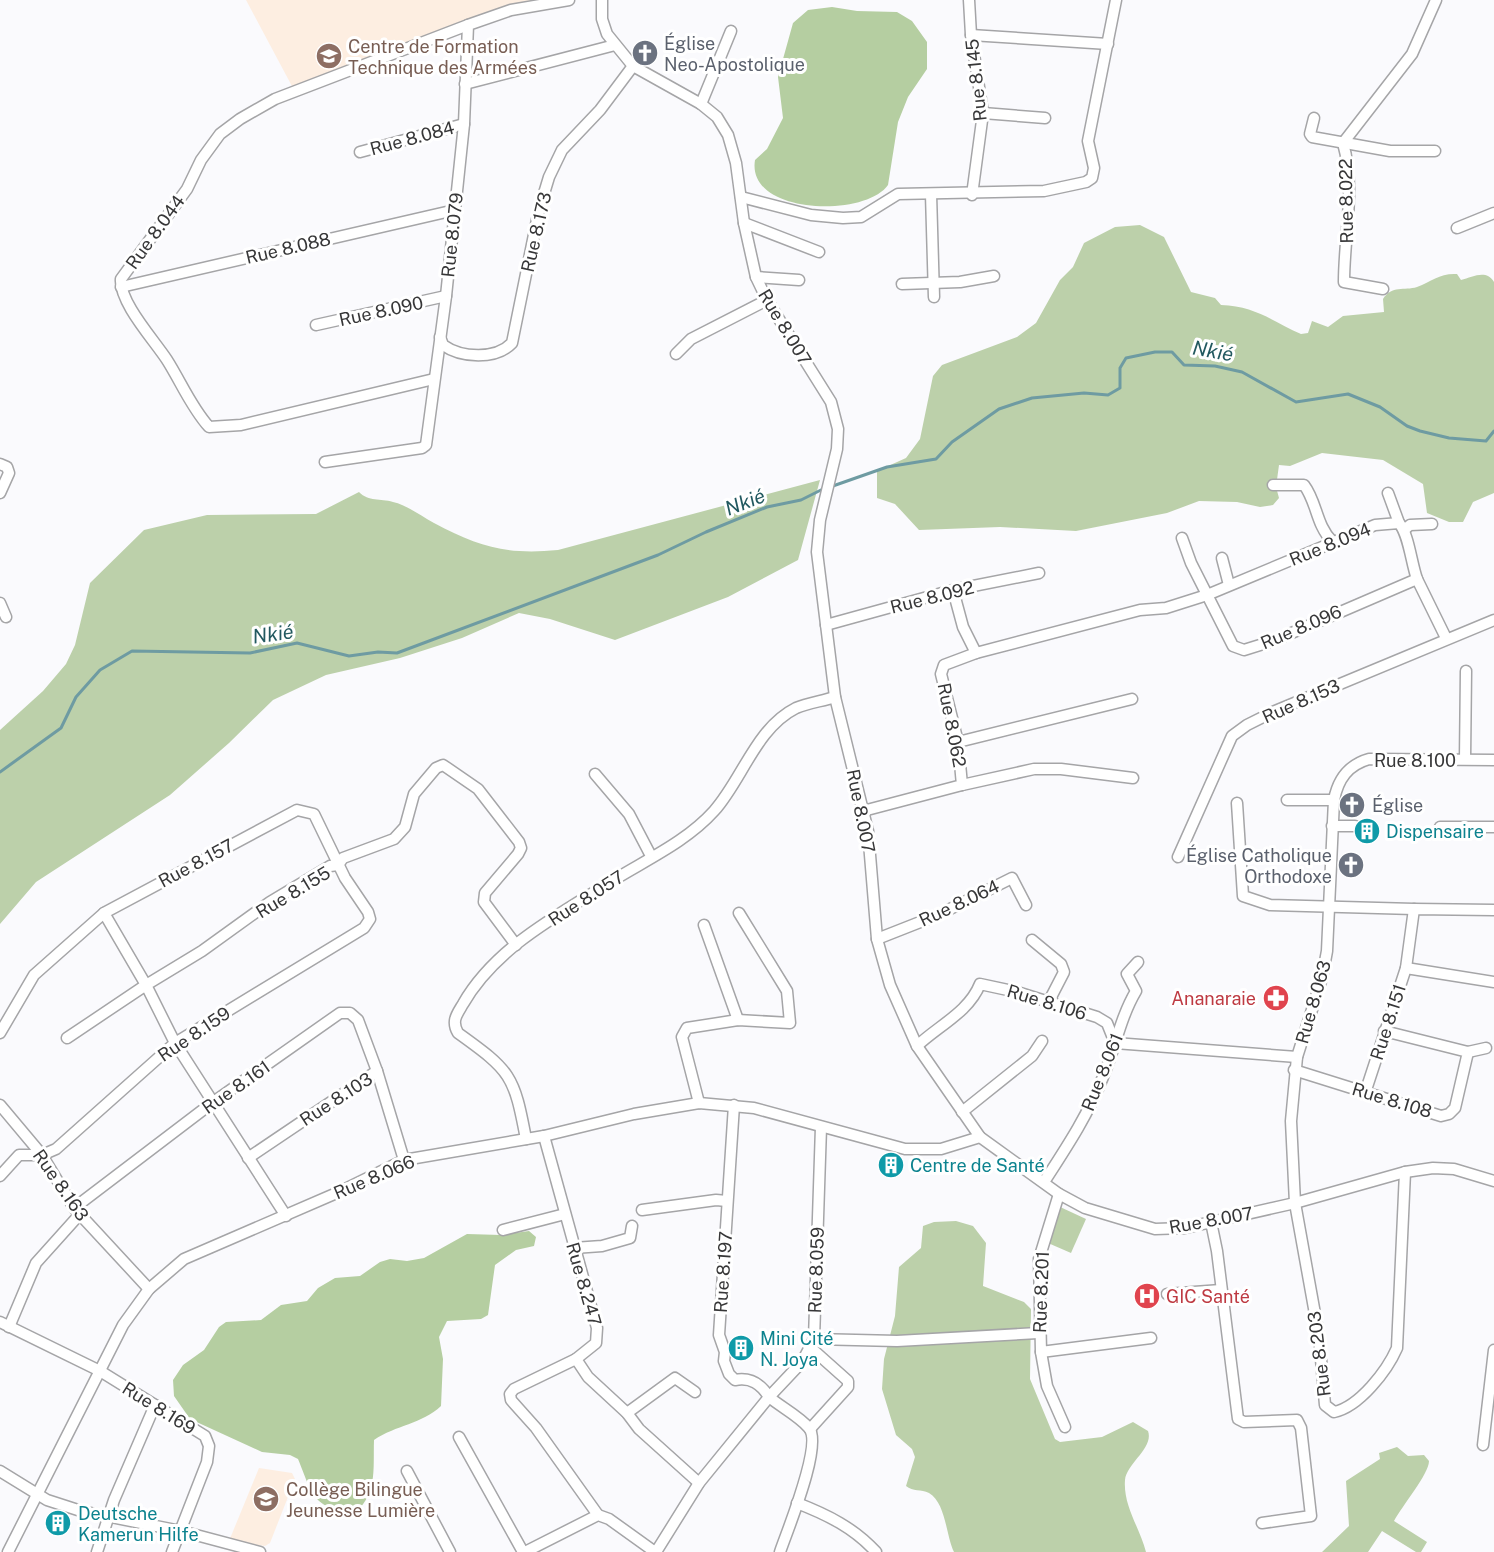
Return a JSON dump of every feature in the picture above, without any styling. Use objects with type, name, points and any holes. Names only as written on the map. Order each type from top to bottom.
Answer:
[{"type":"street","points":[[468,26],[511,10],[569,0]]},
{"type":"street","name":"Rue 8.007","points":[[602,0],[602,19],[615,45],[633,66],[701,104],[717,117],[728,135],[756,277],[767,300],[831,402],[838,429],[817,552],[835,697],[868,831],[877,939],[890,986],[916,1046],[980,1137],[1059,1194],[1113,1219],[1155,1229],[1185,1228],[1295,1203],[1405,1172],[1433,1168],[1454,1169],[1494,1181]]},
{"type":"street","name":"Rue 8.145","points":[[969,0],[971,35],[983,113],[972,195]]},
{"type":"street","points":[[741,197],[811,216],[843,218],[861,217],[898,194],[972,195],[1044,192],[1086,182],[1092,178],[1094,168],[1088,141],[1116,0]]},
{"type":"street","name":"Rue 8.022","points":[[1383,289],[1344,282],[1349,168],[1343,143],[1412,54],[1436,0]]},
{"type":"street","name":"Rue 8.079","points":[[325,462],[422,448],[429,438],[464,124],[468,26]]},
{"type":"street","name":"Rue 8.044","points":[[434,379],[241,425],[209,427],[199,416],[121,286],[121,279],[187,189],[201,160],[220,134],[275,99],[468,26]]},
{"type":"street","points":[[701,104],[731,31]]},
{"type":"street","points":[[971,35],[1108,44]]},
{"type":"street","points":[[465,84],[615,45]]},
{"type":"street","name":"Rue 8.173","points":[[440,337],[442,345],[465,355],[506,349],[512,343],[539,210],[549,177],[562,150],[600,110],[633,66]]},
{"type":"street","points":[[983,113],[1045,118]]},
{"type":"street","points":[[1314,118],[1310,136],[1402,153],[1435,151]]},
{"type":"street","name":"Rue 8.084","points":[[360,152],[464,124]]},
{"type":"street","points":[[931,194],[934,297]]},
{"type":"street","name":"Rue 8.088","points":[[121,286],[455,210]]},
{"type":"street","points":[[1457,228],[1494,213]]},
{"type":"street","points":[[744,223],[819,252]]},
{"type":"street","points":[[902,284],[994,276]]},
{"type":"street","points":[[756,277],[800,280]]},
{"type":"street","name":"Rue 8.090","points":[[316,325],[446,296]]},
{"type":"street","points":[[676,354],[691,339],[767,300]]},
{"type":"street","points":[[0,464],[7,466],[9,473],[0,493]]},
{"type":"street","points":[[1272,485],[1304,485],[1310,494],[1320,524],[1332,541]]},
{"type":"street","points":[[1388,493],[1401,526],[1409,559],[1446,638]]},
{"type":"street","name":"Rue 8.094","points":[[976,653],[1140,610],[1166,608],[1207,595],[1366,527],[1432,524]]},
{"type":"street","name":"Rue 8.096","points":[[1182,538],[1233,646],[1244,650],[1272,641],[1417,579]]},
{"type":"street","points":[[1222,558],[1229,585]]},
{"type":"street","name":"Rue 8.092","points":[[826,625],[953,590],[1039,573]]},
{"type":"street","points":[[953,590],[963,627],[976,653]]},
{"type":"street","points":[[0,603],[6,617]]},
{"type":"street","name":"Rue 8.153","points":[[1178,857],[1232,736],[1247,725],[1275,711],[1494,620]]},
{"type":"street","name":"Rue 8.062","points":[[863,811],[962,785],[958,742],[941,674],[944,665],[976,653]]},
{"type":"street","points":[[1465,759],[1466,671]]},
{"type":"street","name":"Rue 8.057","points":[[526,1139],[520,1105],[508,1073],[498,1061],[458,1033],[454,1019],[471,991],[516,945],[651,856],[688,835],[715,811],[758,746],[775,725],[795,708],[835,697]]},
{"type":"street","points":[[958,742],[1132,699]]},
{"type":"street","name":"Rue 8.100","points":[[1342,777],[1356,763],[1370,759],[1494,760]]},
{"type":"street","name":"Rue 8.155","points":[[67,1038],[202,951],[270,902],[330,866],[338,865],[343,858],[394,838],[405,827],[414,794],[436,768],[443,765],[478,789],[519,842],[521,848],[518,854],[485,893],[484,902],[516,945]]},
{"type":"street","points":[[962,785],[1034,769],[1061,769],[1133,777]]},
{"type":"street","points":[[595,774],[629,814],[651,856]]},
{"type":"street","name":"Rue 8.063","points":[[1295,1203],[1291,1120],[1294,1070],[1322,978],[1331,907],[1334,800],[1342,777]]},
{"type":"street","points":[[1287,800],[1334,800]]},
{"type":"street","points":[[1237,803],[1243,896],[1270,904],[1494,910]]},
{"type":"street","name":"Rue 8.157","points":[[104,913],[297,810],[314,814],[338,865]]},
{"type":"street","points":[[1332,826],[1355,826]]},
{"type":"street","points":[[1440,827],[1494,827]]},
{"type":"street","name":"Rue 8.159","points":[[0,1176],[19,1155],[42,1155],[56,1149],[175,1043],[364,928],[370,919],[368,912],[338,865]]},
{"type":"street","name":"Rue 8.064","points":[[877,939],[938,915],[1012,878],[1026,904]]},
{"type":"street","points":[[1406,968],[1414,909]]},
{"type":"street","points":[[0,1033],[34,975],[104,913],[146,985],[175,1043],[286,1216]]},
{"type":"street","points":[[699,1103],[682,1037],[687,1028],[738,1020],[790,1023],[787,991],[739,914]]},
{"type":"street","points":[[704,925],[738,1020]]},
{"type":"street","points":[[1032,940],[1061,964],[1064,972],[1048,1003]]},
{"type":"street","name":"Rue 8.061","points":[[1044,1182],[1089,1109],[1136,991],[1127,974],[1138,962]]},
{"type":"street","name":"Rue 8.151","points":[[1365,1093],[1406,968],[1494,982]]},
{"type":"street","name":"Rue 8.106","points":[[916,1046],[960,1012],[972,999],[980,984],[1017,992],[1097,1017],[1107,1023],[1115,1043]]},
{"type":"street","name":"Rue 8.161","points":[[4,1324],[36,1263],[77,1211],[212,1103],[340,1013],[350,1013],[358,1020],[377,1071]]},
{"type":"street","points":[[1384,1031],[1468,1052],[1486,1048]]},
{"type":"street","points":[[962,1112],[1032,1056],[1042,1041]]},
{"type":"street","points":[[1115,1043],[1297,1057]]},
{"type":"street","name":"Rue 8.108","points":[[1294,1070],[1440,1116],[1449,1114],[1455,1108],[1468,1052]]},
{"type":"street","name":"Rue 8.103","points":[[248,1158],[377,1071],[404,1160]]},
{"type":"street","name":"Rue 8.066","points":[[8,1552],[123,1325],[149,1289],[184,1259],[286,1216],[404,1160],[544,1136],[634,1114],[699,1103],[754,1108],[897,1147],[941,1149],[980,1137]]},
{"type":"street","name":"Rue 8.163","points":[[0,1106],[42,1155],[77,1211],[149,1289]]},
{"type":"street","name":"Rue 8.197","points":[[734,1106],[719,1335],[729,1374],[735,1380],[753,1381],[764,1388],[769,1397]]},
{"type":"street","name":"Rue 8.059","points":[[813,1344],[821,1127]]},
{"type":"street","name":"Rue 8.247","points":[[544,1136],[598,1336],[596,1342],[576,1359]]},
{"type":"street","name":"Rue 8.203","points":[[1295,1203],[1319,1336],[1325,1405],[1329,1410],[1340,1411],[1376,1382],[1391,1363],[1397,1348],[1405,1172]]},
{"type":"street","name":"Rue 8.201","points":[[1059,1194],[1039,1259],[1038,1333],[1041,1352],[1151,1338]]},
{"type":"street","points":[[642,1210],[716,1200],[728,1201]]},
{"type":"street","points":[[503,1230],[565,1214]]},
{"type":"street","points":[[1211,1222],[1217,1251],[1236,1408],[1241,1422],[1297,1420],[1301,1428],[1311,1516],[1262,1523]]},
{"type":"street","points":[[574,1248],[603,1246],[630,1238],[632,1226]]},
{"type":"street","points":[[1167,1294],[1221,1290]]},
{"type":"street","points":[[4,1324],[100,1371]]},
{"type":"street","points":[[699,1483],[639,1429],[627,1413],[588,1377],[576,1359],[514,1389],[510,1394],[511,1400],[536,1428],[598,1515],[609,1519],[655,1552],[699,1483],[813,1344],[1038,1333]]},
{"type":"street","points":[[810,1429],[848,1387],[848,1381],[813,1344]]},
{"type":"street","points":[[1483,1445],[1494,1350]]},
{"type":"street","points":[[1041,1352],[1047,1386],[1065,1427]]},
{"type":"street","name":"Rue 8.169","points":[[100,1371],[205,1436],[209,1446],[207,1462],[172,1552]]},
{"type":"street","points":[[627,1413],[675,1378],[695,1392]]},
{"type":"street","points":[[769,1397],[810,1429],[812,1451],[780,1552]]},
{"type":"street","points":[[97,1552],[136,1445],[155,1405]]},
{"type":"street","points":[[459,1437],[524,1552],[598,1515]]},
{"type":"street","points":[[0,1471],[47,1500],[109,1517],[181,1531],[260,1552]]},
{"type":"street","points":[[407,1471],[450,1552]]},
{"type":"street","points":[[797,1503],[858,1532],[876,1552]]},
{"type":"shaded area","name":"Centre de Formation Technique des Armées","points":[[246,0],[541,0],[294,90]]},
{"type":"shaded area","name":"Collège Bilingue Jeunesse Lumière","points":[[259,1468],[292,1473],[295,1479],[270,1543],[265,1546],[229,1541]]},
{"type":"green space","points":[[832,7],[857,11],[897,12],[912,21],[927,42],[927,69],[908,97],[898,122],[888,185],[875,196],[856,203],[810,206],[787,201],[769,192],[757,178],[755,160],[767,149],[783,118],[778,77],[793,23],[808,10]]},
{"type":"green space","points":[[1140,225],[1164,237],[1191,292],[1215,298],[1221,305],[1254,311],[1301,334],[1308,333],[1312,321],[1328,327],[1343,316],[1384,312],[1383,299],[1390,292],[1417,287],[1441,276],[1457,274],[1461,280],[1479,275],[1491,278],[1494,282],[1494,493],[1473,502],[1463,522],[1449,522],[1427,513],[1423,484],[1383,460],[1322,453],[1290,466],[1279,465],[1276,487],[1279,498],[1273,505],[1260,507],[1237,502],[1199,501],[1167,513],[1076,531],[1000,527],[919,530],[895,504],[877,498],[877,471],[906,458],[920,439],[933,376],[942,365],[1017,337],[1036,323],[1060,280],[1073,267],[1084,243],[1115,227]]},
{"type":"green space","points":[[820,480],[798,560],[728,597],[615,640],[550,619],[519,613],[462,638],[400,658],[326,675],[273,700],[170,795],[36,882],[0,924],[0,730],[43,691],[66,664],[75,645],[90,583],[144,530],[207,515],[316,514],[359,492],[371,499],[403,506],[450,531],[480,543],[508,550],[558,550]]},
{"type":"green space","points":[[1058,1206],[1086,1219],[1071,1253],[1048,1243]]},
{"type":"green space","points":[[956,1221],[973,1226],[986,1243],[983,1286],[1024,1302],[1031,1309],[1030,1379],[1055,1439],[1060,1442],[1102,1437],[1133,1422],[1148,1431],[1147,1443],[1130,1468],[1125,1480],[1129,1508],[1146,1552],[954,1552],[942,1512],[935,1498],[929,1493],[906,1486],[915,1457],[912,1449],[896,1435],[882,1389],[884,1359],[895,1316],[899,1267],[921,1248],[923,1226],[934,1222]]},
{"type":"green space","points":[[529,1231],[536,1237],[534,1246],[516,1250],[495,1265],[488,1315],[481,1319],[447,1321],[439,1337],[443,1359],[441,1406],[426,1417],[374,1440],[370,1491],[360,1508],[351,1516],[320,1502],[311,1489],[298,1459],[290,1455],[262,1452],[190,1419],[174,1396],[173,1380],[183,1365],[204,1350],[219,1327],[226,1322],[261,1320],[281,1305],[307,1301],[318,1288],[335,1278],[360,1276],[380,1262],[390,1259],[407,1261],[424,1258],[467,1234],[501,1235]]},
{"type":"green space","points":[[1397,1447],[1408,1456],[1424,1455],[1429,1461],[1420,1482],[1394,1521],[1427,1542],[1421,1552],[1416,1552],[1382,1531],[1368,1552],[1322,1552],[1349,1526],[1346,1481],[1380,1459],[1379,1453]]},
{"type":"waterway","name":"Nkié","points":[[830,487],[887,467],[936,459],[952,442],[999,409],[1032,398],[1084,393],[1108,395],[1120,388],[1120,368],[1126,358],[1155,352],[1172,352],[1184,365],[1215,366],[1242,372],[1296,402],[1348,394],[1380,407],[1407,426],[1449,438],[1486,441],[1494,431]]},
{"type":"waterway","name":"Nkié","points":[[0,772],[61,728],[76,697],[100,670],[132,651],[250,653],[297,643],[349,656],[378,652],[397,653],[658,555],[767,507],[801,500],[823,489]]},
{"type":"place","name":"Église Neo-Apostolique","points":[[645,53]]},
{"type":"place","name":"Centre de Formation Technique des Armées","points":[[329,56]]},
{"type":"place","name":"Église","points":[[1352,805]]},
{"type":"place","name":"Dispensaire","points":[[1367,831]]},
{"type":"place","name":"Église Catholique Orthodoxe","points":[[1351,865]]},
{"type":"place","name":"Ananaraie","points":[[1276,998]]},
{"type":"place","name":"Centre de Santé","points":[[891,1165]]},
{"type":"place","name":"GIC Santé","points":[[1147,1296]]},
{"type":"place","name":"Mini Cité N. Joya","points":[[741,1348]]},
{"type":"place","name":"Collège Bilingue Jeunesse Lumière","points":[[266,1499]]},
{"type":"place","name":"Deutsche Kamerun Hilfe","points":[[58,1523]]}]
